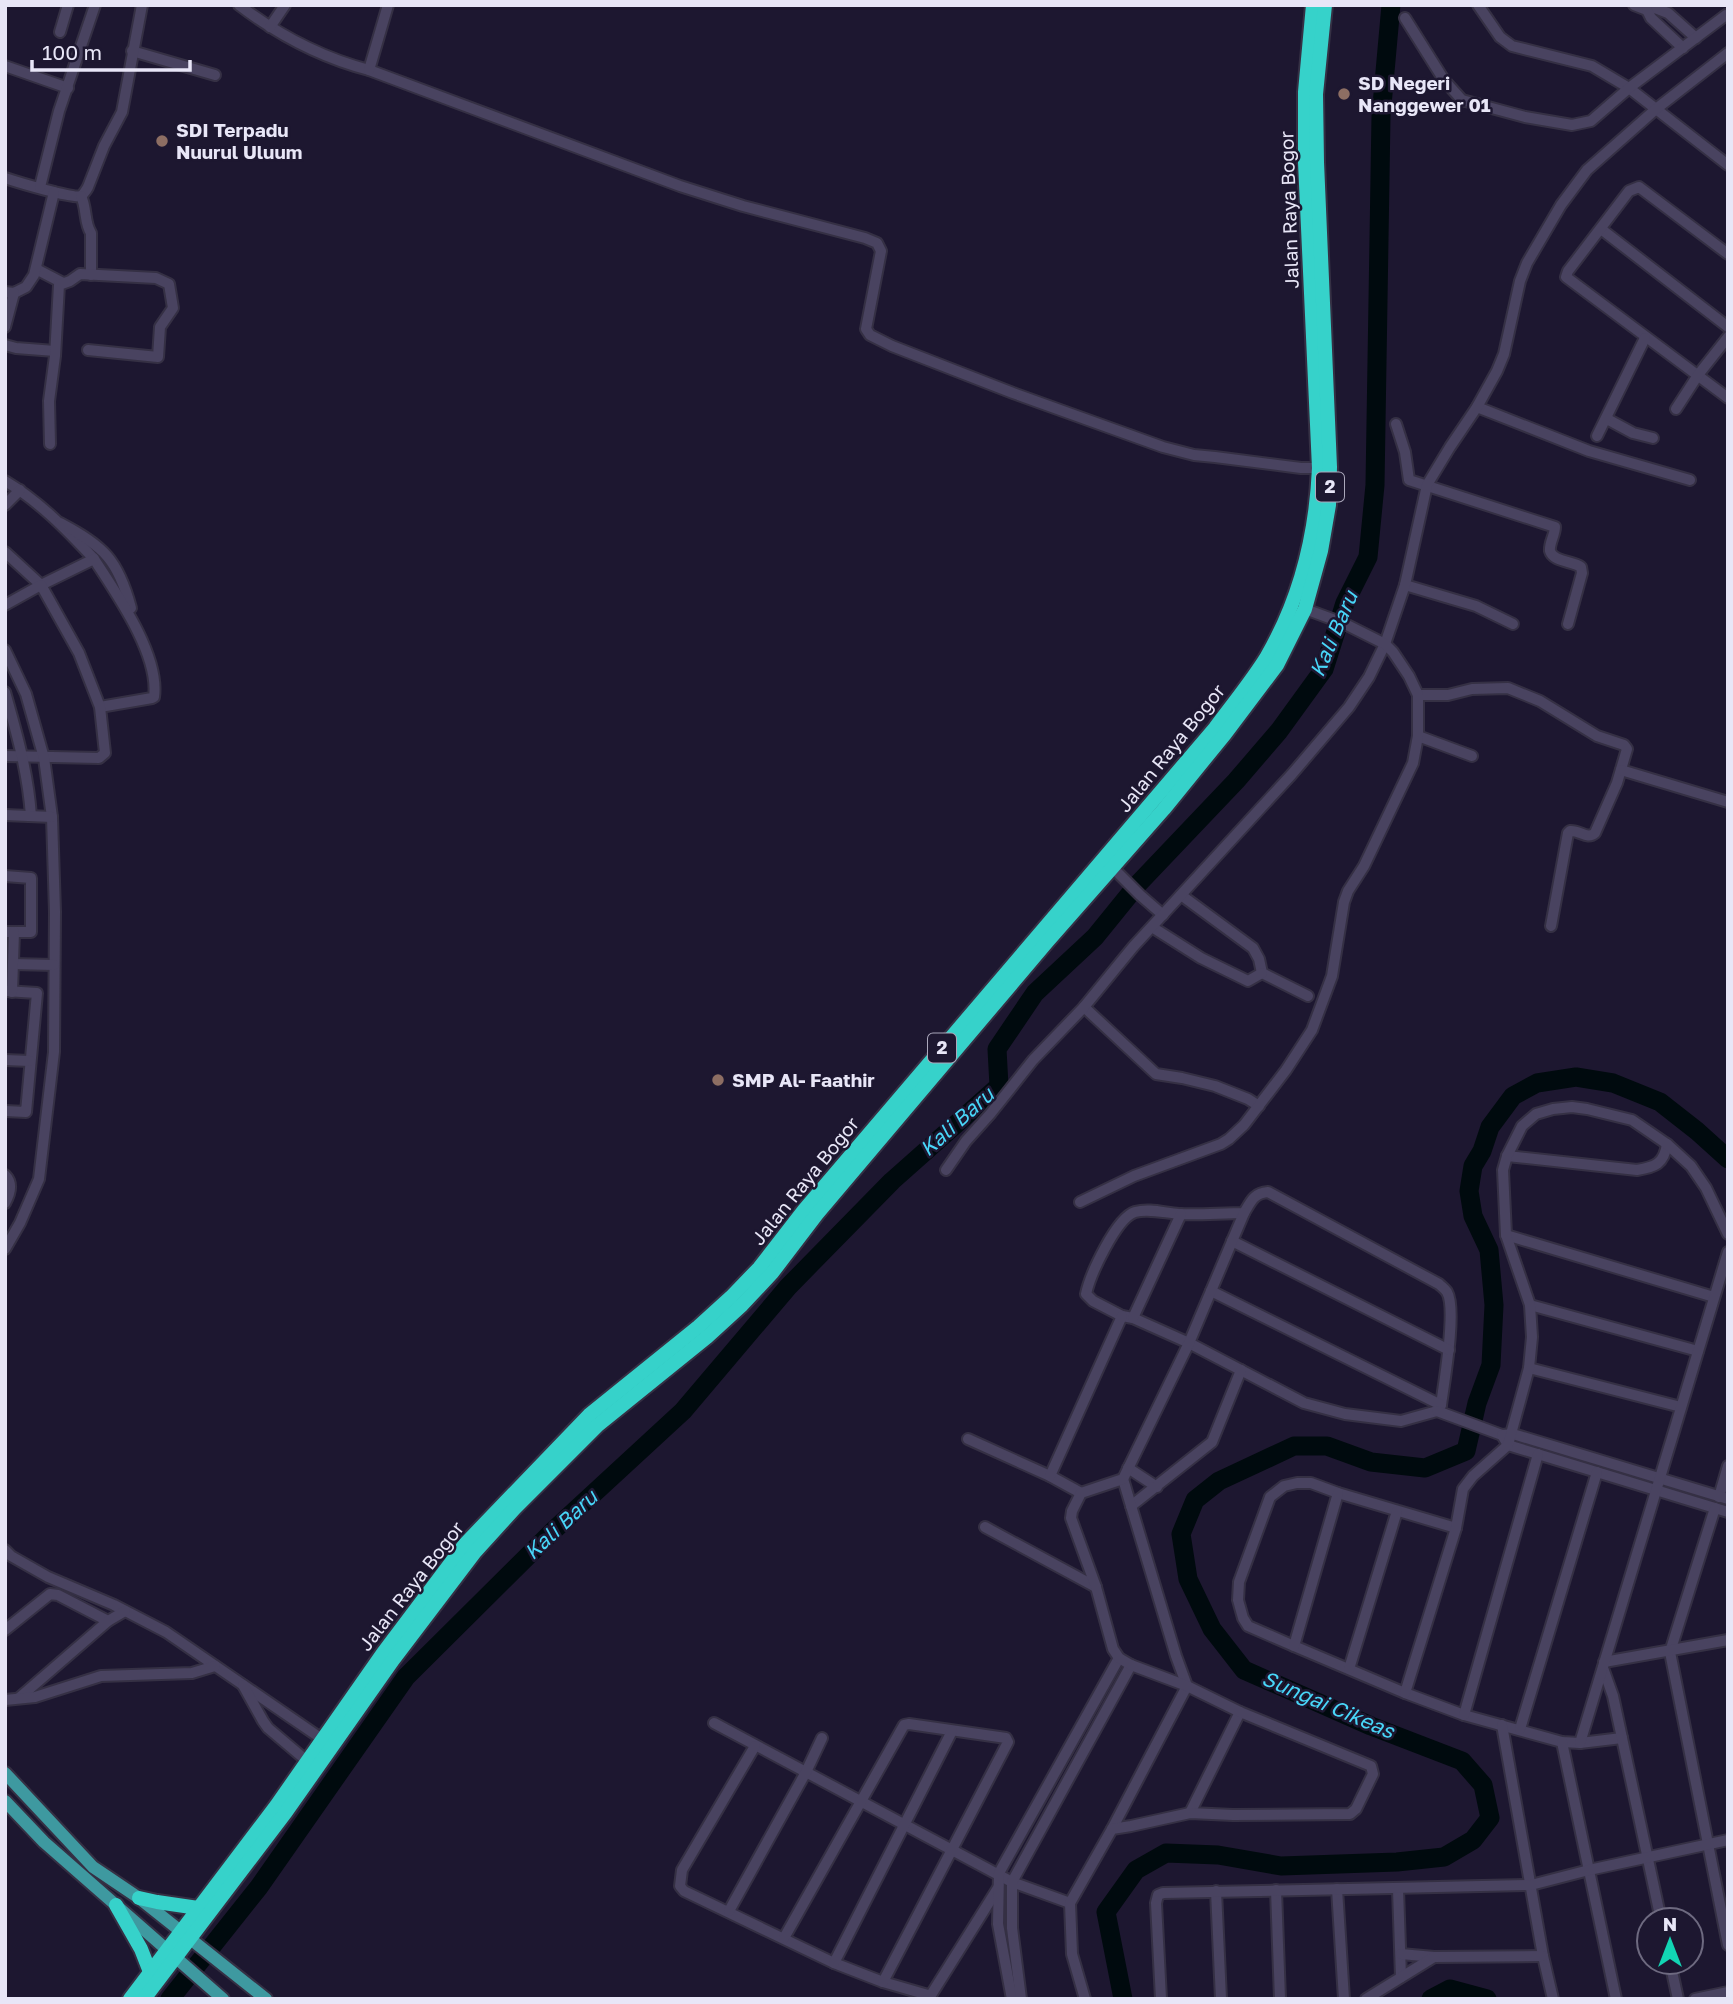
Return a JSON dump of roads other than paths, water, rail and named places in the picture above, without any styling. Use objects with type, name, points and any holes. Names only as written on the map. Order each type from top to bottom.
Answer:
[{"type":"highway","name":"Jalan Raya Bogor","points":[[190,1938],[198,1908],[276,1806],[322,1739],[393,1660],[475,1552],[598,1425],[707,1337],[743,1305],[772,1273],[817,1214],[1047,942],[1164,809],[1225,734],[1288,645],[1305,609],[1321,551],[1329,505],[1324,468],[1305,148],[1305,92],[1313,5]]},
{"type":"highway","name":"Jalan Raya Bogor","points":[[144,1999],[286,1812],[358,1699],[465,1544],[589,1415],[698,1327],[759,1268],[804,1210],[1215,728],[1264,660],[1295,598],[1309,550],[1324,468],[1316,94],[1325,5]]},
{"type":"highway","points":[[139,1898],[198,1908]]},
{"type":"highway","points":[[116,1905],[141,1949],[150,1972]]},
{"type":"highway","name":"Jalan Raya Bogor","points":[[130,1999],[150,1972],[174,1958]]},
{"type":"main road","points":[[5,1773],[93,1867],[139,1898],[266,1999]]},
{"type":"main road","points":[[5,1801],[44,1842],[223,1999]]},
{"type":"street","points":[[60,32],[68,5]]},
{"type":"street","points":[[40,187],[60,111],[95,5]]},
{"type":"street","points":[[5,178],[68,196],[81,196],[89,187],[104,146],[121,112],[142,5]]},
{"type":"street","points":[[239,5],[270,27],[342,63],[369,70],[680,186],[877,243],[881,251],[866,329],[870,335],[892,346],[1163,447],[1194,455],[1301,468],[1324,468]]},
{"type":"street","points":[[270,27],[285,5]]},
{"type":"street","points":[[369,70],[388,5]]},
{"type":"street","points":[[1478,5],[1500,37],[1511,46],[1592,66],[1629,88],[1728,165]]},
{"type":"street","points":[[1634,5],[1668,13],[1696,38]]},
{"type":"street","points":[[1647,10],[1651,18],[1683,48]]},
{"type":"street","points":[[1405,18],[1444,80],[1462,100],[1525,117],[1572,125],[1591,121],[1629,88],[1726,15]]},
{"type":"street","points":[[132,51],[215,75]]},
{"type":"street","points":[[946,1170],[965,1141],[1033,1060],[1084,1007],[1152,927],[1349,708],[1369,677],[1385,644],[1405,585],[1427,485],[1477,407],[1504,354],[1520,281],[1527,263],[1561,205],[1587,170],[1656,109],[1728,53]]},
{"type":"street","points":[[5,65],[68,88]]},
{"type":"street","points":[[1728,254],[1639,187],[1629,191],[1567,271],[1566,277],[1728,398]]},
{"type":"street","points":[[5,327],[10,292],[26,287],[36,268],[54,192]]},
{"type":"street","points":[[81,196],[91,233],[91,275]]},
{"type":"street","points":[[1601,229],[1728,327]]},
{"type":"street","points":[[36,268],[63,283]]},
{"type":"street","points":[[50,444],[49,401],[59,285],[80,274],[163,280],[169,284],[173,308],[160,327],[158,357],[88,350]]},
{"type":"street","points":[[1676,409],[1728,337]]},
{"type":"street","points":[[1597,436],[1645,338]]},
{"type":"street","points":[[5,345],[55,351]]},
{"type":"street","points":[[1477,407],[1589,451],[1690,480]]},
{"type":"street","points":[[1607,419],[1633,433],[1653,438]]},
{"type":"street","points":[[1396,424],[1405,452],[1408,479],[1555,527],[1550,553],[1555,558],[1578,564],[1582,573],[1567,624]]},
{"type":"street","points":[[5,481],[60,523],[94,559],[134,621]]},
{"type":"street","points":[[5,505],[20,490]]},
{"type":"street","points":[[60,523],[87,537],[113,562],[152,669],[152,698],[100,707]]},
{"type":"street","points":[[5,552],[41,585],[79,653],[100,707],[105,753],[99,758],[5,756]]},
{"type":"street","points":[[5,604],[94,559]]},
{"type":"street","points":[[1405,585],[1476,606],[1513,624]]},
{"type":"street","points":[[1080,1202],[1134,1176],[1229,1139],[1259,1106],[1300,1051],[1312,1030],[1332,976],[1348,891],[1364,866],[1413,763],[1419,736],[1418,695],[1393,652],[1385,644],[1343,623],[1305,609]]},
{"type":"street","points":[[5,650],[26,694],[44,758],[52,817],[54,965],[54,1052],[39,1179],[5,1249]]},
{"type":"street","points":[[1418,695],[1448,695],[1472,689],[1508,688],[1540,701],[1597,736],[1624,745],[1627,749],[1595,833],[1591,836],[1575,830],[1568,833],[1551,926]]},
{"type":"street","points":[[26,694],[5,692],[23,756],[31,816]]},
{"type":"street","points":[[1419,736],[1472,756]]},
{"type":"street","points":[[1621,770],[1728,802]]},
{"type":"street","points":[[5,815],[52,817]]},
{"type":"street","points":[[1112,867],[1163,915]]},
{"type":"street","points":[[5,876],[31,878],[32,932],[10,932],[13,964],[8,991],[37,993],[26,1112],[5,1111]]},
{"type":"street","points":[[1181,895],[1253,948],[1262,973]]},
{"type":"street","points":[[1152,927],[1228,973],[1248,982],[1262,973]]},
{"type":"street","points":[[13,964],[54,965]]},
{"type":"street","points":[[1262,973],[1308,996]]},
{"type":"street","points":[[1084,1007],[1156,1074],[1215,1087],[1259,1106]]},
{"type":"street","points":[[5,1060],[30,1061]]},
{"type":"street","points":[[1405,1693],[1455,1528],[1463,1489],[1508,1438],[1529,1368],[1532,1337],[1530,1305],[1506,1235],[1503,1170],[1522,1126],[1536,1114],[1563,1108],[1587,1109],[1632,1120],[1667,1143],[1700,1178],[1728,1234]]},
{"type":"street","points":[[1507,1156],[1637,1170],[1654,1166],[1661,1161],[1666,1154],[1667,1143]]},
{"type":"street","points":[[5,1175],[9,1181],[10,1194],[5,1203]]},
{"type":"street","points":[[1085,1999],[1072,1954],[1070,1903],[1187,1686],[1131,1506],[1126,1474],[1189,1343],[1253,1197],[1268,1192],[1439,1284],[1448,1293],[1451,1305],[1449,1350],[1439,1408]]},
{"type":"street","points":[[1244,1213],[1181,1214],[1152,1211],[1136,1212],[1125,1217],[1107,1244],[1086,1294],[1093,1301],[1189,1343],[1304,1404],[1345,1414],[1401,1421],[1439,1408]]},
{"type":"street","points":[[1049,1476],[1181,1214]]},
{"type":"street","points":[[1506,1235],[1714,1297]]},
{"type":"street","points":[[1232,1241],[1449,1350]]},
{"type":"street","points":[[1580,1743],[1728,1252]]},
{"type":"street","points":[[1210,1291],[1439,1408],[1448,1417],[1659,1485],[1728,1512]]},
{"type":"street","points":[[1530,1305],[1698,1351]]},
{"type":"street","points":[[1529,1368],[1681,1407]]},
{"type":"street","points":[[1131,1506],[1212,1441],[1241,1370]]},
{"type":"street","points":[[1508,1438],[1538,1454],[1597,1472],[1723,1498],[1728,1466]]},
{"type":"street","points":[[968,1439],[1081,1493]]},
{"type":"street","points":[[1464,1715],[1538,1454]]},
{"type":"street","points":[[1520,1729],[1597,1472]]},
{"type":"street","points":[[1112,1829],[1190,1812],[1233,1815],[1350,1814],[1356,1809],[1373,1774],[1370,1766],[1119,1658],[1113,1648],[1096,1587],[1071,1518],[1072,1511],[1081,1493],[1126,1474],[1157,1486]]},
{"type":"street","points":[[1455,1528],[1311,1483],[1284,1486],[1270,1497],[1239,1582],[1238,1600],[1243,1618],[1248,1626],[1349,1670],[1464,1715],[1562,1742],[1580,1743],[1622,1738]]},
{"type":"street","points":[[1294,1646],[1338,1493]]},
{"type":"street","points":[[1715,1508],[1670,1652],[1728,1945]]},
{"type":"street","points":[[1349,1670],[1397,1511]]},
{"type":"street","points":[[985,1527],[1096,1587]]},
{"type":"street","points":[[7,1556],[166,1632],[322,1739]]},
{"type":"street","points":[[5,1630],[50,1594],[58,1595],[108,1621]]},
{"type":"street","points":[[19,1698],[108,1621],[125,1611]]},
{"type":"street","points":[[1604,1665],[1728,1640]]},
{"type":"street","points":[[1012,1999],[998,1924],[999,1873],[1119,1658]]},
{"type":"street","points":[[1021,1999],[1012,1928],[1012,1882],[1131,1665]]},
{"type":"street","points":[[1604,1665],[1614,1696],[1658,1906]]},
{"type":"street","points":[[5,1700],[35,1697],[101,1676],[192,1673],[215,1666]]},
{"type":"street","points":[[241,1683],[262,1721],[307,1761]]},
{"type":"street","points":[[1190,1812],[1240,1712]]},
{"type":"street","points":[[714,1723],[1012,1882],[1070,1903]]},
{"type":"street","points":[[784,1938],[904,1725],[1006,1738],[1008,1742],[883,1982]]},
{"type":"street","points":[[1503,1725],[1543,1956],[1553,1999]]},
{"type":"street","points":[[834,1963],[952,1731]]},
{"type":"street","points":[[729,1911],[822,1738]]},
{"type":"street","points":[[1562,1742],[1616,1999]]},
{"type":"street","points":[[755,1746],[682,1870],[680,1886],[684,1891],[834,1963],[883,1982],[931,1994],[998,1888]]},
{"type":"street","points":[[1161,1999],[1156,1903],[1158,1895],[1179,1891],[1531,1885],[1728,1840]]},
{"type":"street","points":[[1337,1889],[1344,1999]]},
{"type":"street","points":[[1398,1889],[1401,1977]]},
{"type":"street","points":[[1276,1890],[1280,1999]]},
{"type":"street","points":[[1216,1891],[1221,1999]]},
{"type":"street","points":[[978,1921],[998,1924]]},
{"type":"street","points":[[1401,1954],[1434,1957],[1543,1956]]},
{"type":"street","points":[[1366,1999],[1434,1957]]},
{"type":"street","points":[[1673,1976],[1678,1999]]},
{"type":"street","points":[[1695,1999],[1728,1992]]},
{"type":"waterway","name":"Kali Baru","points":[[170,1999],[259,1887],[406,1677],[554,1530],[683,1411],[788,1287],[892,1181],[999,1086],[997,1049],[1035,993],[1095,937],[1138,884],[1236,781],[1279,731],[1324,669],[1345,603],[1368,557],[1375,485],[1381,116],[1391,5]]},
{"type":"waterway","name":"Sungai Cikeas","points":[[1123,1999],[1106,1912],[1136,1870],[1166,1853],[1218,1855],[1281,1866],[1397,1862],[1444,1857],[1473,1840],[1490,1818],[1483,1785],[1462,1761],[1371,1726],[1244,1670],[1212,1629],[1188,1579],[1181,1534],[1195,1500],[1219,1481],[1294,1446],[1327,1446],[1371,1462],[1425,1468],[1466,1451],[1477,1403],[1491,1365],[1494,1305],[1489,1250],[1473,1216],[1469,1191],[1473,1166],[1482,1151],[1490,1127],[1513,1096],[1537,1083],[1576,1077],[1613,1083],[1660,1102],[1728,1159]]},
{"type":"waterway","name":"Sungai Cikeas","points":[[1431,1999],[1450,1989],[1487,1999]]},
{"type":"place","name":"SD Negeri Nanggewer 01","points":[[1344,94]]},
{"type":"place","name":"SDI Terpadu Nuurul Uluum","points":[[162,141]]},
{"type":"place","name":"SMP Al- Faathir","points":[[718,1080]]}]
